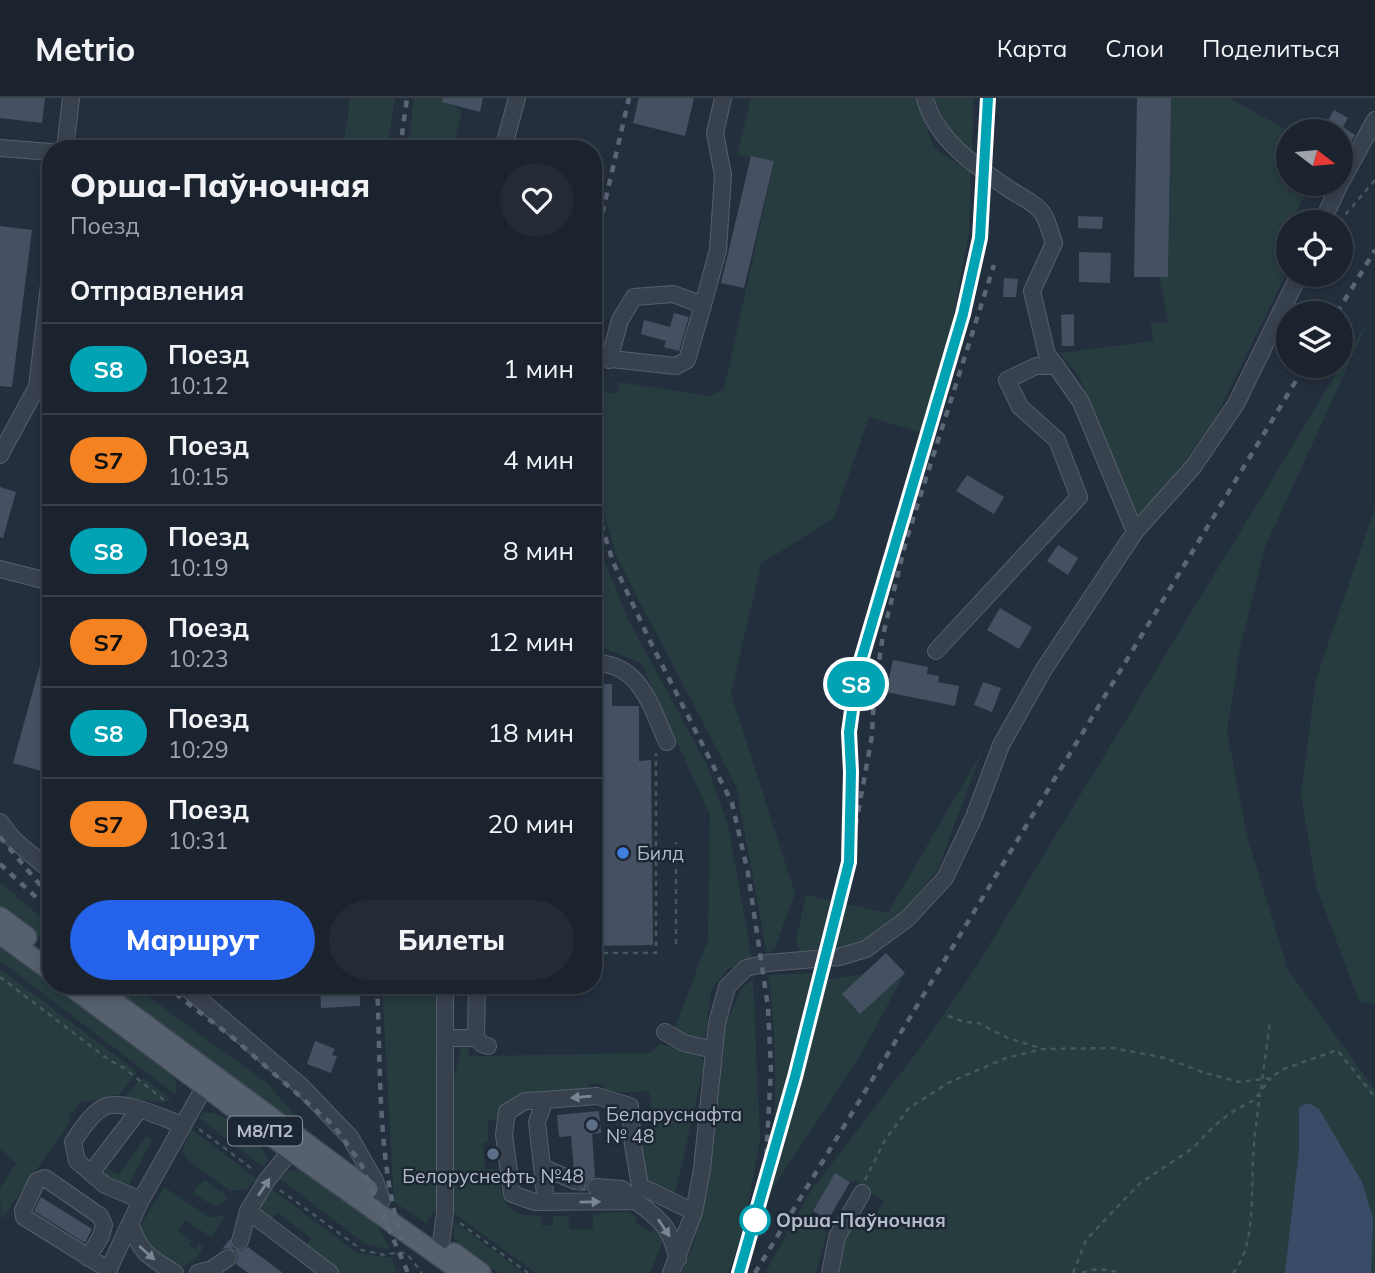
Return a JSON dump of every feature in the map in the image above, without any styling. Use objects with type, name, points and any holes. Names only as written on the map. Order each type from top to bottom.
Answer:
[{"type":"main road","points":[[0,917],[42,948]]},
{"type":"main road","points":[[0,934],[42,964]]},
{"type":"main road","name":"М8/П2","points":[[82,994],[208,1080],[439,1249],[481,1273]]},
{"type":"main road","name":"М8/П2","points":[[103,994],[208,1080]]},
{"type":"main road","name":"М8/П2","points":[[295,1145],[382,1200],[463,1273]]},
{"type":"lane","points":[[66,140],[71,98]]},
{"type":"lane","points":[[505,140],[517,98]]},
{"type":"lane","points":[[602,358],[676,366],[687,360],[718,250],[723,175],[715,133],[723,98]]},
{"type":"lane","points":[[925,98],[939,127],[954,146],[984,172],[1041,210],[1054,243],[1032,291],[1047,355],[1081,402],[1135,532]]},
{"type":"lane","points":[[1353,160],[1375,120]]},
{"type":"lane","points":[[0,148],[42,151]]},
{"type":"lane","points":[[675,1266],[694,1212],[702,1168],[717,1023],[727,987],[746,968],[767,963],[839,957],[866,949],[908,918],[945,878],[974,817],[1001,745],[1044,669],[1135,532],[1193,467],[1236,404],[1293,287]]},
{"type":"lane","points":[[602,356],[634,297],[673,294],[703,305]]},
{"type":"lane","points":[[0,455],[37,387],[42,344]]},
{"type":"lane","points":[[936,651],[1079,497],[1057,440],[1020,407],[1007,380],[1036,366],[1056,366]]},
{"type":"lane","points":[[0,569],[42,580]]},
{"type":"lane","points":[[602,664],[608,664],[640,684],[661,745]]},
{"type":"lane","points":[[0,822],[14,840],[42,863]]},
{"type":"lane","points":[[194,994],[301,1086],[351,1137],[375,1181],[382,1200]]},
{"type":"lane","points":[[439,1249],[445,1212],[444,994]]},
{"type":"lane","points":[[445,1038],[482,1042],[478,994]]},
{"type":"lane","points":[[665,1032],[684,1043],[715,1050]]},
{"type":"lane","points":[[89,1258],[104,1225],[100,1216],[45,1178],[37,1181],[23,1210],[24,1217],[108,1272],[141,1200],[208,1080]]},
{"type":"lane","points":[[634,1201],[535,1202],[512,1194],[504,1135],[507,1112],[525,1101],[597,1096],[630,1106],[640,1186],[694,1212]]},
{"type":"lane","points":[[545,1100],[537,1122],[546,1202]]},
{"type":"lane","points":[[141,1200],[105,1185],[77,1161],[73,1142],[104,1106],[124,1105],[184,1122]]},
{"type":"lane","points":[[91,1173],[139,1110]]},
{"type":"lane","points":[[240,1241],[248,1211],[295,1145]]},
{"type":"lane","points":[[542,1167],[575,1181]]},
{"type":"lane","points":[[596,1187],[622,1189],[656,1218],[668,1232],[675,1266]]},
{"type":"lane","points":[[830,1273],[837,1237],[862,1194]]},
{"type":"lane","points":[[248,1211],[330,1273]]},
{"type":"lane","points":[[130,1224],[139,1246],[150,1257],[176,1273]]},
{"type":"lane","points":[[209,1272],[228,1258]]},
{"type":"path","points":[[1349,210],[1375,180]]},
{"type":"path","points":[[602,953],[656,953],[661,745]]},
{"type":"path","points":[[676,842],[676,944]]},
{"type":"path","points":[[656,945],[662,944]]},
{"type":"path","points":[[0,977],[166,1102]]},
{"type":"path","points":[[948,1016],[964,1022],[978,1023],[1008,1038],[1044,1049]]},
{"type":"path","points":[[1233,1273],[1241,1264],[1247,1245],[1254,1143],[1270,1022]]},
{"type":"path","points":[[862,1194],[867,1174],[885,1140],[909,1108],[950,1082],[1006,1058],[1044,1049],[1113,1048],[1165,1058],[1240,1082],[1271,1078]]},
{"type":"path","points":[[1073,1273],[1086,1240],[1139,1184],[1185,1155],[1230,1113],[1254,1100],[1281,1070],[1336,1050],[1375,1097]]},
{"type":"path","points":[[184,1122],[362,1250],[384,1255],[398,1252],[407,1254],[422,1273]]},
{"type":"path","points":[[445,1212],[528,1273]]},
{"type":"path","points":[[1082,1273],[1086,1270],[1122,1273]]},
{"type":"green space","points":[[350,98],[395,98],[388,140],[344,140]]},
{"type":"green space","points":[[414,98],[445,98],[445,101],[462,111],[455,140],[409,140]]},
{"type":"green space","points":[[751,98],[915,98],[934,148],[971,172],[969,233],[948,344],[922,433],[869,417],[834,518],[761,564],[731,694],[795,893],[775,948],[767,954],[736,786],[617,558],[602,506],[602,391],[617,394],[619,382],[708,396],[724,389],[774,162],[737,155]]},
{"type":"green space","points":[[934,98],[974,98],[972,153],[950,131]]},
{"type":"green space","points":[[1171,98],[1229,98],[1276,124],[1276,196],[1304,196],[1297,210],[1276,210],[1276,287],[1280,287],[1215,419],[1165,488],[1137,516],[1079,377],[1060,353],[1154,341],[1150,323],[1168,322],[1159,277],[1168,277]]},
{"type":"green space","points":[[1370,318],[1353,355],[1353,346]]},
{"type":"green space","points":[[1334,378],[1342,378],[1265,547],[1240,648],[1227,732],[1248,839],[1288,970],[1375,1090],[1375,1273],[836,1273],[849,1222],[865,1231],[884,1201],[856,1181],[850,1182],[835,1174],[808,1219],[827,1232],[816,1273],[765,1273],[810,1192],[920,1048],[971,975]]},
{"type":"green space","points":[[1375,508],[1375,1004],[1359,1001],[1316,886],[1301,795],[1316,679]]},
{"type":"green space","points":[[602,554],[628,619],[707,765],[728,825],[752,958],[727,970],[711,991],[705,1038],[684,1035],[675,1028],[708,940],[710,815],[641,663],[602,649]]},
{"type":"green space","points":[[982,751],[938,869],[893,925],[848,950],[834,951],[846,904],[888,913]]},
{"type":"green space","points":[[0,882],[42,918],[42,938],[0,907]]},
{"type":"green space","points":[[806,895],[833,901],[821,953],[800,951],[796,941]]},
{"type":"green space","points":[[0,938],[42,969],[42,993],[0,961]]},
{"type":"green space","points":[[0,969],[135,1070],[136,1074],[119,1095],[81,1101],[69,1116],[71,1121],[1,1220],[0,1188],[16,1163],[0,1149]]},
{"type":"green space","points":[[814,973],[774,1133],[775,1054],[768,975]]},
{"type":"green space","points":[[905,973],[859,1058],[761,1206],[828,979],[864,974]]},
{"type":"green space","points":[[753,979],[760,1140],[743,1232],[728,1273],[682,1273],[696,1236],[713,1148],[726,1023],[741,989]]},
{"type":"green space","points":[[43,994],[74,994],[170,1072],[176,1081],[176,1095]]},
{"type":"green space","points":[[118,994],[144,994],[267,1083],[323,1147]]},
{"type":"green space","points":[[382,994],[435,994],[438,1205],[426,1223],[394,1202]]},
{"type":"green space","points":[[660,1044],[699,1054],[705,1063],[673,1194],[644,1186],[644,1153],[639,1153],[639,1148],[643,1139],[653,1135],[649,1091],[604,1093],[603,1083],[589,1084],[589,1094],[516,1098],[499,1119],[488,1121],[488,1142],[483,1143],[485,1169],[499,1169],[501,1190],[507,1205],[519,1213],[541,1216],[542,1226],[553,1225],[553,1216],[568,1216],[570,1230],[593,1229],[593,1214],[625,1212],[636,1216],[635,1222],[651,1233],[654,1229],[664,1238],[650,1273],[536,1273],[453,1213],[453,1082],[462,1045],[468,1047],[469,1056],[483,1056],[650,1053]]},
{"type":"green space","points":[[142,1078],[171,1099],[163,1103],[123,1098]]},
{"type":"green space","points":[[204,1112],[222,1116],[251,1135],[264,1152],[267,1160],[264,1168],[199,1118]]},
{"type":"green space","points":[[191,1129],[257,1179],[246,1189],[230,1191],[189,1161],[182,1151]]},
{"type":"green space","points":[[147,1136],[152,1140],[129,1184],[123,1186],[106,1179],[106,1167],[118,1175]]},
{"type":"green space","points":[[307,1169],[371,1212],[390,1250],[365,1244],[279,1178],[291,1170]]},
{"type":"green space","points":[[205,1180],[227,1196],[226,1201],[214,1206],[194,1194],[195,1189]]},
{"type":"green space","points":[[164,1187],[209,1217],[225,1216],[211,1237],[185,1220],[178,1230],[192,1241],[189,1245],[195,1249],[199,1244],[203,1247],[196,1259],[183,1267],[154,1252],[148,1247],[141,1233],[140,1226]]},
{"type":"green space","points":[[272,1189],[357,1253],[392,1258],[397,1273],[337,1273],[304,1249],[311,1238],[277,1213],[270,1220],[262,1213],[261,1202]]},
{"type":"green space","points":[[453,1221],[524,1273],[498,1273],[460,1245],[454,1238]]},
{"type":"water","points":[[1309,1103],[1319,1109],[1362,1182],[1373,1218],[1371,1273],[1285,1273],[1299,1150],[1299,1107]]},
{"type":"building","points":[[0,98],[45,98],[42,123],[0,118]]},
{"type":"building","points":[[443,98],[483,98],[480,112],[442,102]]},
{"type":"building","points":[[639,98],[694,98],[685,136],[633,123]]},
{"type":"building","points":[[1137,98],[1171,98],[1168,277],[1134,277]]},
{"type":"building","points":[[1334,110],[1348,118],[1347,119],[1329,119]]},
{"type":"building","points":[[751,156],[774,161],[744,288],[721,283]]},
{"type":"building","points":[[1078,216],[1103,217],[1102,229],[1078,228]]},
{"type":"building","points":[[0,226],[32,230],[12,387],[0,386]]},
{"type":"building","points":[[1079,252],[1111,253],[1110,283],[1079,282]]},
{"type":"building","points":[[1004,278],[1018,279],[1016,297],[1003,297]]},
{"type":"building","points":[[674,313],[689,317],[679,351],[664,347],[666,341],[641,334],[644,320],[670,327]]},
{"type":"building","points":[[1074,314],[1074,346],[1062,346],[1061,315]]},
{"type":"building","points":[[967,475],[1004,497],[994,514],[956,491]]},
{"type":"building","points":[[0,487],[16,492],[3,538],[0,537]]},
{"type":"building","points":[[1058,545],[1078,558],[1068,575],[1047,561]]},
{"type":"building","points":[[1000,608],[1032,627],[1019,649],[987,630]]},
{"type":"building","points":[[42,658],[42,771],[13,763]]},
{"type":"building","points":[[893,660],[928,667],[927,674],[939,676],[938,682],[959,686],[955,706],[886,692]]},
{"type":"building","points":[[983,682],[1001,688],[992,712],[974,705]]},
{"type":"building","name":"Билд","points":[[602,684],[612,684],[612,706],[639,706],[639,761],[651,760],[653,945],[602,946]]},
{"type":"building","points":[[886,953],[905,973],[860,1014],[842,994]]},
{"type":"building","points":[[320,994],[360,994],[360,1006],[321,1008]]},
{"type":"building","points":[[315,1041],[335,1049],[332,1055],[337,1056],[331,1073],[307,1064]]},
{"type":"building","points":[[599,1111],[601,1133],[592,1134],[595,1177],[587,1182],[586,1191],[577,1191],[584,1186],[585,1179],[583,1174],[574,1169],[571,1136],[559,1137],[557,1115]]},
{"type":"building","points":[[835,1173],[850,1182],[828,1220],[813,1211]]},
{"type":"building","points":[[41,1197],[92,1229],[85,1243],[34,1211]]},
{"type":"building","points":[[230,1239],[233,1249],[242,1251],[248,1247],[283,1273],[248,1273],[236,1264],[236,1252],[228,1248],[222,1249]]},
{"type":"railway","points":[[401,140],[407,98]]},
{"type":"railway","points":[[602,215],[629,98]]},
{"type":"railway","points":[[931,424],[955,346],[980,238],[988,98]]},
{"type":"railway","points":[[1344,301],[1375,250]]},
{"type":"railway","points":[[765,1178],[795,1077],[849,862],[872,736],[874,695],[883,635],[906,541],[994,265]]},
{"type":"railway","points":[[755,1273],[1298,378]]},
{"type":"railway","points":[[602,526],[613,562],[650,641],[732,803],[748,873],[768,1007],[771,1070],[765,1178],[740,1273]]},
{"type":"railway","points":[[848,829],[851,772],[849,732],[857,674],[898,534]]},
{"type":"railway","points":[[0,837],[42,887]]},
{"type":"railway","points":[[0,864],[42,903]]},
{"type":"railway","points":[[176,994],[232,1037],[334,1126],[360,1162],[408,1273]]},
{"type":"railway","points":[[377,994],[384,1146],[394,1210],[402,1240]]},
{"type":"train","name":"S8","points":[[739,1273],[795,1077],[849,862],[849,732],[857,674],[963,314],[980,238],[988,98]]},
{"type":"place","name":"Билд","points":[[623,853]]},
{"type":"place","name":"Беларуснафта № 48","points":[[592,1125]]},
{"type":"place","name":"Белоруснефть №48","points":[[493,1154]]},
{"type":"place","name":"Орша-Паўночная","points":[[755,1220]]}]
